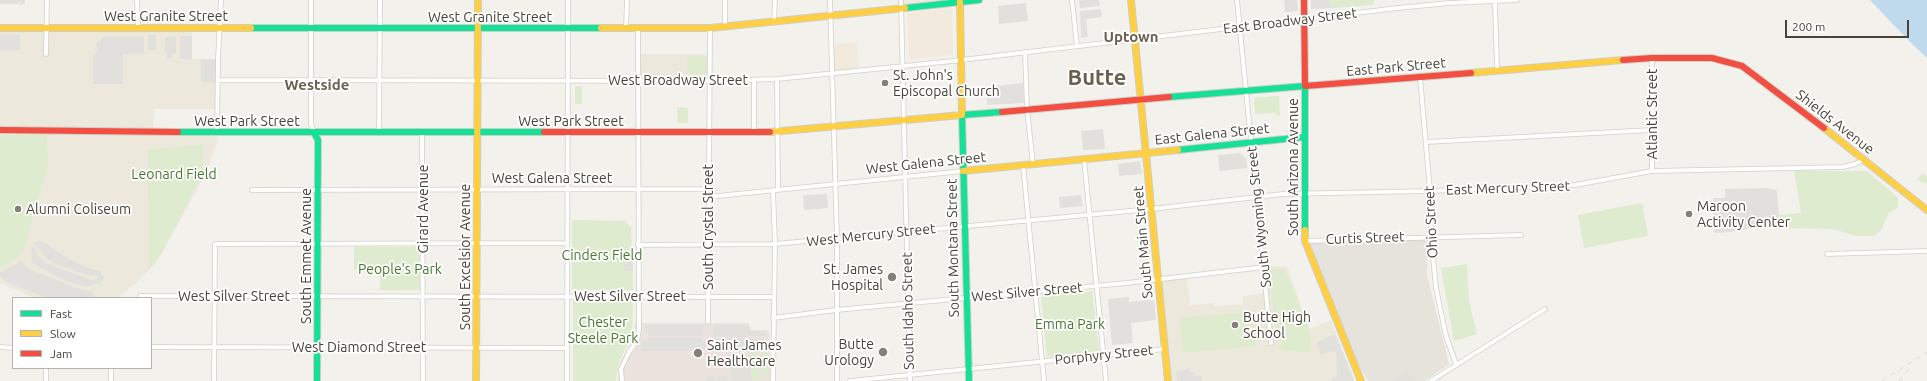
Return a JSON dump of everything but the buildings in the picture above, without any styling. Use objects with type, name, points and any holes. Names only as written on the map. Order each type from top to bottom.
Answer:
[{"type":"street","points":[[46,54],[47,0]]},
{"type":"street","points":[[138,0],[138,28]]},
{"type":"street","points":[[217,133],[221,0]]},
{"type":"street","points":[[311,0],[311,127],[314,133]]},
{"type":"street","points":[[378,133],[380,80],[380,0]]},
{"type":"street","name":"South Excelsior Avenue","points":[[476,381],[478,0]]},
{"type":"street","points":[[567,381],[566,133],[568,80],[568,0]]},
{"type":"street","points":[[626,28],[627,0]]},
{"type":"street","points":[[725,0],[725,27]]},
{"type":"street","points":[[774,22],[775,0]]},
{"type":"street","points":[[830,0],[832,127],[837,239],[837,381]]},
{"type":"street","name":"South Idaho Street","points":[[901,0],[910,381]]},
{"type":"street","name":"West Granite Street","points":[[0,28],[710,28],[979,0]]},
{"type":"street","points":[[1072,0],[1077,46]]},
{"type":"street","name":"South Main Street","points":[[1131,0],[1168,381]]},
{"type":"street","name":"South Wyoming Street","points":[[1237,0],[1271,343]]},
{"type":"street","name":"South Arizona Avenue","points":[[1304,0],[1305,241],[1361,381]]},
{"type":"street","name":"East Broadway Street","points":[[1135,39],[1449,3],[1517,0]]},
{"type":"street","name":"South Montana Street","points":[[960,1],[968,381]]},
{"type":"street","points":[[1496,1],[1497,70]]},
{"type":"street","name":"South Crystal Street","points":[[708,322],[710,28]]},
{"type":"street","points":[[622,381],[622,366],[638,339],[638,29]]},
{"type":"street","name":"West Broadway Street","points":[[218,80],[478,81],[777,79],[961,60],[1135,39]]},
{"type":"street","points":[[1025,52],[1027,109],[1033,164]]},
{"type":"street","name":"East Park Street","points":[[1141,100],[1652,58]]},
{"type":"street","name":"Shields Avenue","points":[[1652,58],[1712,58],[1742,66],[1760,78],[1927,210]]},
{"type":"street","name":"Atlantic Street","points":[[1652,58],[1652,171]]},
{"type":"street","name":"Ohio Street","points":[[1420,77],[1430,191],[1431,236],[1436,288],[1446,336],[1456,364]]},
{"type":"street","points":[[777,79],[778,189]]},
{"type":"street","points":[[754,80],[754,132]]},
{"type":"street","name":"West Park Street","points":[[0,130],[217,133],[778,132],[1141,100]]},
{"type":"street","points":[[1426,142],[1652,130]]},
{"type":"street","name":"South Emmet Avenue","points":[[314,133],[318,140],[317,381]]},
{"type":"street","name":"Girard Avenue","points":[[422,133],[422,381]]},
{"type":"street","name":"East Galena Street","points":[[1146,153],[1304,137]]},
{"type":"street","name":"West Galena Street","points":[[708,197],[1146,153]]},
{"type":"street","points":[[1084,159],[1106,381]]},
{"type":"street","name":"East Mercury Street","points":[[1152,209],[1257,196],[1304,193],[1430,191],[1575,185],[1652,171],[1843,167],[1864,160]]},
{"type":"street","points":[[1023,165],[1044,381]]},
{"type":"street","name":"West Galena Street","points":[[252,190],[708,189]]},
{"type":"street","points":[[773,190],[775,244],[773,296],[773,381]]},
{"type":"street","name":"West Mercury Street","points":[[638,245],[775,244],[1152,209]]},
{"type":"street","name":"Curtis Street","points":[[1305,241],[1431,236],[1521,235]]},
{"type":"street","points":[[214,381],[215,244],[567,243]]},
{"type":"street","points":[[1827,254],[1927,251]]},
{"type":"street","name":"West Silver Street","points":[[773,318],[836,310],[908,305],[966,297],[1158,280],[1264,268]]},
{"type":"street","name":"West Silver Street","points":[[140,296],[773,296]]},
{"type":"street","points":[[1431,381],[1545,308]]},
{"type":"street","name":"West Diamond Street","points":[[152,347],[567,348]]},
{"type":"street","points":[[0,348],[12,348]]},
{"type":"street","name":"Porphyry Street","points":[[850,381],[1165,349]]},
{"type":"street","points":[[46,369],[46,381]]},
{"type":"street","points":[[111,381],[112,369]]},
{"type":"shaded area","points":[[0,0],[25,0],[25,4],[20,5],[19,1],[18,4],[0,4]]},
{"type":"shaded area","points":[[901,0],[960,0],[902,8]]},
{"type":"shaded area","points":[[1079,0],[1099,0],[1100,6],[1080,8]]},
{"type":"shaded area","points":[[1284,0],[1297,0],[1298,11],[1285,12]]},
{"type":"shaded area","points":[[1311,0],[1329,0],[1329,3],[1336,8],[1311,9]]},
{"type":"shaded area","points":[[1026,3],[1028,21],[999,24],[998,6]]},
{"type":"shaded area","points":[[952,8],[953,55],[908,60],[908,13]]},
{"type":"shaded area","points":[[1101,9],[1102,17],[1086,19],[1088,37],[1081,38],[1080,11]]},
{"type":"shaded area","points":[[0,28],[192,29],[192,59],[217,59],[217,109],[154,109],[153,132],[217,133],[217,142],[206,173],[157,262],[136,283],[118,297],[32,297],[0,283]]},
{"type":"shaded area","points":[[0,35],[20,35],[20,50],[0,50]]},
{"type":"shaded area","points":[[148,35],[156,35],[156,50],[148,50]]},
{"type":"shaded area","points":[[180,36],[192,36],[192,59],[180,59]]},
{"type":"shaded area","points":[[105,37],[144,37],[144,54],[123,54],[123,84],[93,84],[93,57],[97,52],[97,42]]},
{"type":"shaded area","points":[[165,37],[176,37],[176,54],[172,54],[172,58],[167,58],[167,53],[165,53]]},
{"type":"shaded area","points":[[857,42],[859,71],[832,74],[830,45]]},
{"type":"shaded area","points":[[638,54],[710,54],[710,81],[638,81]]},
{"type":"shaded area","points":[[201,59],[218,59],[218,82],[201,82]]},
{"type":"shaded area","points":[[1023,83],[1024,103],[987,105],[987,87]]},
{"type":"shaded area","points":[[1103,129],[1105,149],[1083,150],[1081,131]]},
{"type":"shaded area","points":[[1240,153],[1246,158],[1247,168],[1220,171],[1218,155]]},
{"type":"shaded area","points":[[1140,161],[1142,174],[1119,176],[1118,164]]},
{"type":"shaded area","points":[[1767,188],[1777,190],[1780,228],[1750,228],[1731,232],[1714,233],[1713,198],[1725,198],[1725,189]]},
{"type":"shaded area","points":[[827,194],[828,208],[804,210],[803,195]]},
{"type":"shaded area","points":[[1081,195],[1083,206],[1060,208],[1059,197]]},
{"type":"shaded area","points":[[1428,239],[1427,275],[1449,364],[1425,381],[1414,381],[1407,370],[1389,381],[1368,381],[1359,366],[1306,241]]},
{"type":"shaded area","points":[[35,242],[43,242],[71,260],[88,268],[100,271],[104,277],[102,282],[87,287],[63,280],[31,262],[32,247]],"holes":[[[34,244],[49,260],[55,264],[91,276],[97,276],[97,279],[93,280],[48,264],[40,257],[33,246]]]},
{"type":"shaded area","points":[[625,259],[633,259],[633,271],[624,271]]},
{"type":"shaded area","points":[[23,261],[23,264],[29,269],[74,287],[92,292],[95,297],[44,297],[6,282],[0,275],[0,272]]},
{"type":"shaded area","name":"Butte High School","points":[[1287,266],[1309,329],[1331,320],[1355,381],[1168,381],[1158,280],[1187,277],[1190,305],[1214,303],[1215,306],[1243,304],[1243,296],[1266,293],[1264,267]]},
{"type":"shaded area","points":[[1129,297],[1129,302],[1154,300],[1156,320],[1131,323],[1133,343],[1112,345],[1108,299]]},
{"type":"shaded area","name":"Saint James Healthcare","points":[[635,323],[749,323],[750,330],[769,330],[770,381],[618,381],[619,365],[627,349],[634,340]]},
{"type":"shaded area","points":[[645,325],[704,325],[703,336],[648,336],[648,333],[645,332]]},
{"type":"shaded area","points":[[713,325],[749,325],[750,331],[765,331],[765,336],[747,336],[746,333],[746,337],[713,337]]},
{"type":"shaded area","points":[[1335,334],[1354,381],[1332,381],[1332,378],[1337,377],[1337,355],[1335,351],[1320,355],[1317,342]]},
{"type":"shaded area","points":[[648,338],[702,338],[703,342],[712,342],[713,338],[764,338],[765,352],[737,352],[737,349],[734,349],[734,355],[749,355],[752,381],[716,381],[716,377],[727,376],[727,380],[732,379],[729,349],[726,349],[726,352],[707,352],[707,348],[696,348],[695,351],[640,351],[642,340],[648,341]]},
{"type":"shaded area","points":[[1190,369],[1191,372],[1195,372],[1195,376],[1201,375],[1202,381],[1177,381],[1176,371]]},
{"type":"shaded area","points":[[1407,370],[1414,381],[1389,381]]},
{"type":"shaded area","points":[[713,376],[716,381],[705,381],[705,377]]},
{"type":"green space","points":[[1329,0],[1374,0],[1374,5],[1336,8],[1329,3]]},
{"type":"green space","points":[[687,56],[708,56],[707,74],[687,74]]},
{"type":"green space","points":[[575,86],[582,86],[582,104],[575,104]]},
{"type":"green space","points":[[1279,96],[1280,117],[1274,113],[1255,114],[1254,98]]},
{"type":"green space","points":[[677,107],[688,108],[688,123],[678,123]]},
{"type":"green space","name":"Alumni Coliseum","points":[[0,135],[47,135],[48,165],[23,252],[12,262],[0,266]]},
{"type":"green space","name":"Leonard Field","points":[[203,144],[203,174],[161,254],[149,269],[148,150]]},
{"type":"green space","points":[[1794,171],[1867,171],[1898,198],[1898,207],[1888,214],[1881,231],[1873,236],[1856,236],[1833,229],[1780,228],[1779,215],[1801,213]]},
{"type":"green space","points":[[1922,173],[1927,176],[1927,184],[1918,180]]},
{"type":"green space","points":[[1642,203],[1648,236],[1584,248],[1578,215]]},
{"type":"green space","name":"Cinders Field","points":[[572,220],[625,221],[631,227],[633,290],[572,290]]},
{"type":"green space","name":"People's Park","points":[[354,247],[420,247],[420,290],[380,290],[380,269],[354,269]]},
{"type":"green space","points":[[1467,264],[1469,301],[1477,334],[1454,341],[1441,268]]},
{"type":"green space","points":[[1269,269],[1285,269],[1309,329],[1312,353],[1279,350],[1282,344],[1282,339],[1281,335],[1276,332]]},
{"type":"green space","name":"Emma Park","points":[[1092,291],[1099,351],[1047,357],[1041,297]]},
{"type":"green space","name":"Chester Steele Park","points":[[573,301],[633,301],[632,340],[625,349],[618,365],[616,381],[573,381]]},
{"type":"green space","points":[[1252,311],[1256,346],[1183,353],[1179,318]]},
{"type":"green space","points":[[734,353],[754,353],[760,355],[769,353],[769,381],[767,381],[766,372],[763,373],[763,378],[762,374],[765,369],[761,373],[761,379],[752,381],[749,355]]},
{"type":"water","points":[[1870,0],[1927,0],[1927,58],[1910,42]]},
{"type":"railway","points":[[1882,381],[1927,352]]},
{"type":"railway","points":[[1899,381],[1910,367]]},
{"type":"traffic: fast","points":[[905,8],[979,0]]},
{"type":"traffic: fast","points":[[251,28],[601,28]]},
{"type":"traffic: fast","points":[[1169,97],[1305,86],[1305,230]]},
{"type":"traffic: fast","points":[[969,381],[962,115],[1002,112]]},
{"type":"traffic: fast","points":[[178,132],[544,132]]},
{"type":"traffic: fast","points":[[314,133],[318,140],[317,381]]},
{"type":"traffic: fast","points":[[1178,150],[1304,137]]},
{"type":"traffic: slow","points":[[476,381],[478,0]]},
{"type":"traffic: slow","points":[[1131,0],[1168,381]]},
{"type":"traffic: slow","points":[[770,132],[962,115],[960,2]]},
{"type":"traffic: slow","points":[[601,28],[710,28],[905,8]]},
{"type":"traffic: slow","points":[[0,28],[251,28]]},
{"type":"traffic: slow","points":[[1471,73],[1623,60]]},
{"type":"traffic: slow","points":[[1824,128],[1927,210]]},
{"type":"traffic: slow","points":[[963,171],[1178,150]]},
{"type":"traffic: slow","points":[[1305,230],[1305,241],[1361,381]]},
{"type":"traffic: jam","points":[[1304,0],[1305,86],[1471,73]]},
{"type":"traffic: jam","points":[[1623,60],[1652,58],[1712,58],[1742,66],[1824,128]]},
{"type":"traffic: jam","points":[[1002,112],[1169,97]]},
{"type":"traffic: jam","points":[[0,130],[178,132]]},
{"type":"traffic: jam","points":[[544,132],[770,132]]},
{"type":"place","name":"St. John's Episcopal Church","points":[[885,83]]},
{"type":"place","name":"Alumni Coliseum","points":[[18,209]]},
{"type":"place","name":"Maroon Activity Center","points":[[1689,214]]},
{"type":"place","name":"St. James Hospital","points":[[892,277]]},
{"type":"place","name":"Butte High School","points":[[1235,325]]},
{"type":"place","name":"Butte Urology","points":[[883,352]]},
{"type":"place","name":"Saint James Healthcare","points":[[698,353]]},
{"type":"district","name":"Uptown","points":[[1131,37]]},
{"type":"district","name":"Butte","points":[[1097,78]]},
{"type":"district","name":"Westside","points":[[317,85]]}]
